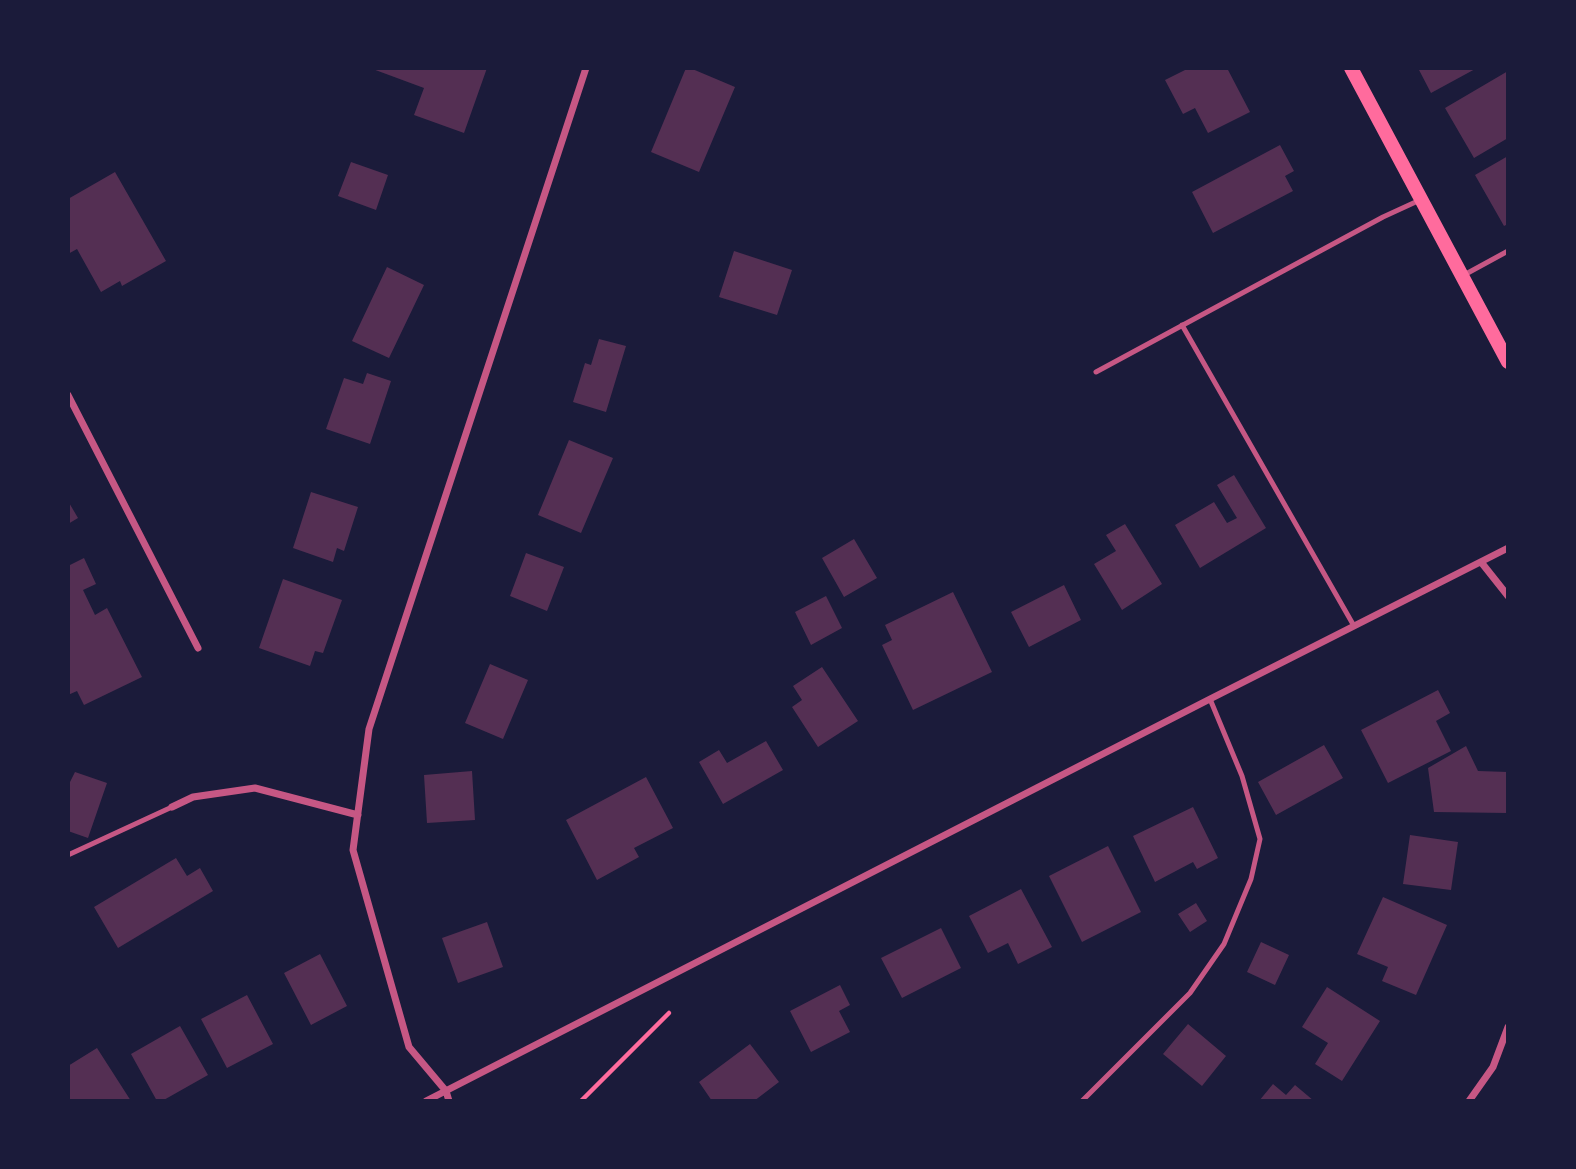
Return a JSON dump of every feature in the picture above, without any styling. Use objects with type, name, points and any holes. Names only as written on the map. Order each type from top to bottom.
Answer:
[{"type":"main road","points":[[1351,68],[1508,362]]},
{"type":"street","points":[[449,1101],[446,1091],[409,1047],[353,850],[369,729],[586,68]]},
{"type":"street","points":[[68,395],[198,648]]},
{"type":"street","points":[[426,1101],[1508,548]]},
{"type":"street","points":[[1481,562],[1508,596]]},
{"type":"street","points":[[172,807],[193,797],[255,788],[358,815]]},
{"type":"street","points":[[1469,1101],[1493,1067],[1508,1027]]},
{"type":"lane","points":[[1096,372],[1383,217],[1420,200]]},
{"type":"lane","points":[[1461,276],[1508,251]]},
{"type":"lane","points":[[1182,325],[1354,626]]},
{"type":"lane","points":[[1082,1101],[1190,993],[1224,944],[1251,879],[1261,839],[1242,776],[1210,699]]},
{"type":"lane","points":[[68,855],[172,807]]},
{"type":"path","points":[[581,1101],[669,1013]]},
{"type":"building","points":[[370,68],[487,68],[464,133],[414,115],[424,88]]},
{"type":"building","points":[[686,68],[735,87],[699,172],[651,152]]},
{"type":"building","points":[[1189,68],[1227,68],[1250,112],[1208,133],[1195,108],[1183,114],[1165,80]]},
{"type":"building","points":[[1418,68],[1477,68],[1431,93]]},
{"type":"building","points":[[1508,71],[1508,138],[1474,158],[1445,108]]},
{"type":"building","points":[[1280,145],[1294,171],[1285,176],[1293,191],[1213,233],[1192,192]]},
{"type":"building","points":[[1508,156],[1508,224],[1504,226],[1475,175]]},
{"type":"building","points":[[351,162],[388,175],[376,210],[338,196]]},
{"type":"building","points":[[115,172],[166,261],[122,286],[120,281],[101,292],[77,249],[68,254],[68,199]]},
{"type":"building","points":[[734,251],[792,270],[777,315],[719,297]]},
{"type":"building","points":[[387,267],[424,285],[389,358],[352,341]]},
{"type":"building","points":[[599,339],[626,346],[606,412],[573,402],[585,363],[591,365]]},
{"type":"building","points":[[367,373],[391,381],[370,444],[326,429],[344,378],[363,384]]},
{"type":"building","points":[[569,440],[613,458],[581,533],[538,515]]},
{"type":"building","points":[[1234,475],[1266,528],[1200,568],[1175,525],[1214,502],[1227,523],[1237,518],[1217,485]]},
{"type":"building","points":[[311,492],[358,507],[344,551],[337,548],[333,562],[293,548]]},
{"type":"building","points":[[68,501],[78,518],[68,524]]},
{"type":"building","points":[[1125,524],[1162,584],[1122,610],[1094,564],[1116,551],[1106,535]]},
{"type":"building","points":[[854,539],[877,578],[844,597],[822,558]]},
{"type":"building","points":[[526,553],[564,567],[547,611],[510,596]]},
{"type":"building","points":[[84,558],[96,584],[83,590],[95,615],[107,608],[142,677],[84,705],[77,691],[68,695],[68,566]]},
{"type":"building","points":[[283,579],[342,600],[323,653],[315,651],[310,666],[259,648]]},
{"type":"building","points":[[1064,585],[1081,620],[1029,647],[1011,612]]},
{"type":"building","points":[[953,592],[992,672],[913,710],[882,645],[892,640],[885,625]]},
{"type":"building","points":[[826,596],[842,628],[811,645],[795,612]]},
{"type":"building","points":[[490,664],[528,680],[503,739],[465,723]]},
{"type":"building","points":[[822,667],[858,721],[818,747],[792,707],[802,700],[793,686]]},
{"type":"building","points":[[1438,690],[1450,713],[1436,721],[1451,751],[1388,783],[1361,730]]},
{"type":"building","points":[[766,741],[783,770],[723,804],[699,762],[719,750],[727,763]]},
{"type":"building","points":[[1324,745],[1343,778],[1276,815],[1258,782]]},
{"type":"building","points":[[1466,746],[1478,771],[1508,772],[1508,813],[1434,812],[1428,768]]},
{"type":"building","points":[[472,771],[475,820],[427,823],[424,775]]},
{"type":"building","points":[[75,772],[107,783],[88,838],[68,831],[68,786]]},
{"type":"building","points":[[646,777],[673,828],[634,848],[639,857],[597,880],[566,820]]},
{"type":"building","points":[[1193,807],[1218,858],[1197,869],[1193,862],[1155,882],[1133,836]]},
{"type":"building","points":[[1410,835],[1458,842],[1451,890],[1403,884]]},
{"type":"building","points":[[1108,846],[1141,912],[1082,942],[1049,876]]},
{"type":"building","points":[[176,858],[187,876],[200,868],[213,891],[118,948],[94,907]]},
{"type":"building","points":[[1021,889],[1052,947],[1018,964],[1008,943],[988,953],[969,916]]},
{"type":"building","points":[[1383,897],[1447,925],[1416,995],[1382,981],[1388,967],[1357,954]]},
{"type":"building","points":[[1196,903],[1207,921],[1190,932],[1178,914]]},
{"type":"building","points":[[487,922],[503,967],[458,983],[442,938]]},
{"type":"building","points":[[941,928],[961,968],[902,998],[881,958]]},
{"type":"building","points":[[1261,942],[1289,955],[1275,985],[1247,972]]},
{"type":"building","points":[[320,954],[347,1006],[311,1025],[284,973]]},
{"type":"building","points":[[840,985],[850,1005],[839,1011],[850,1032],[811,1052],[790,1011]]},
{"type":"building","points":[[1327,987],[1380,1021],[1342,1081],[1315,1064],[1328,1043],[1302,1027]]},
{"type":"building","points":[[247,995],[273,1044],[227,1068],[201,1019]]},
{"type":"building","points":[[1188,1024],[1226,1056],[1202,1086],[1163,1054]]},
{"type":"building","points":[[180,1026],[208,1075],[162,1101],[157,1101],[131,1054]]},
{"type":"building","points":[[750,1044],[779,1082],[754,1101],[712,1101],[699,1082]]},
{"type":"building","points":[[97,1048],[131,1101],[68,1101],[68,1066]]},
{"type":"building","points":[[1273,1084],[1286,1095],[1295,1085],[1314,1101],[1259,1101]]}]
